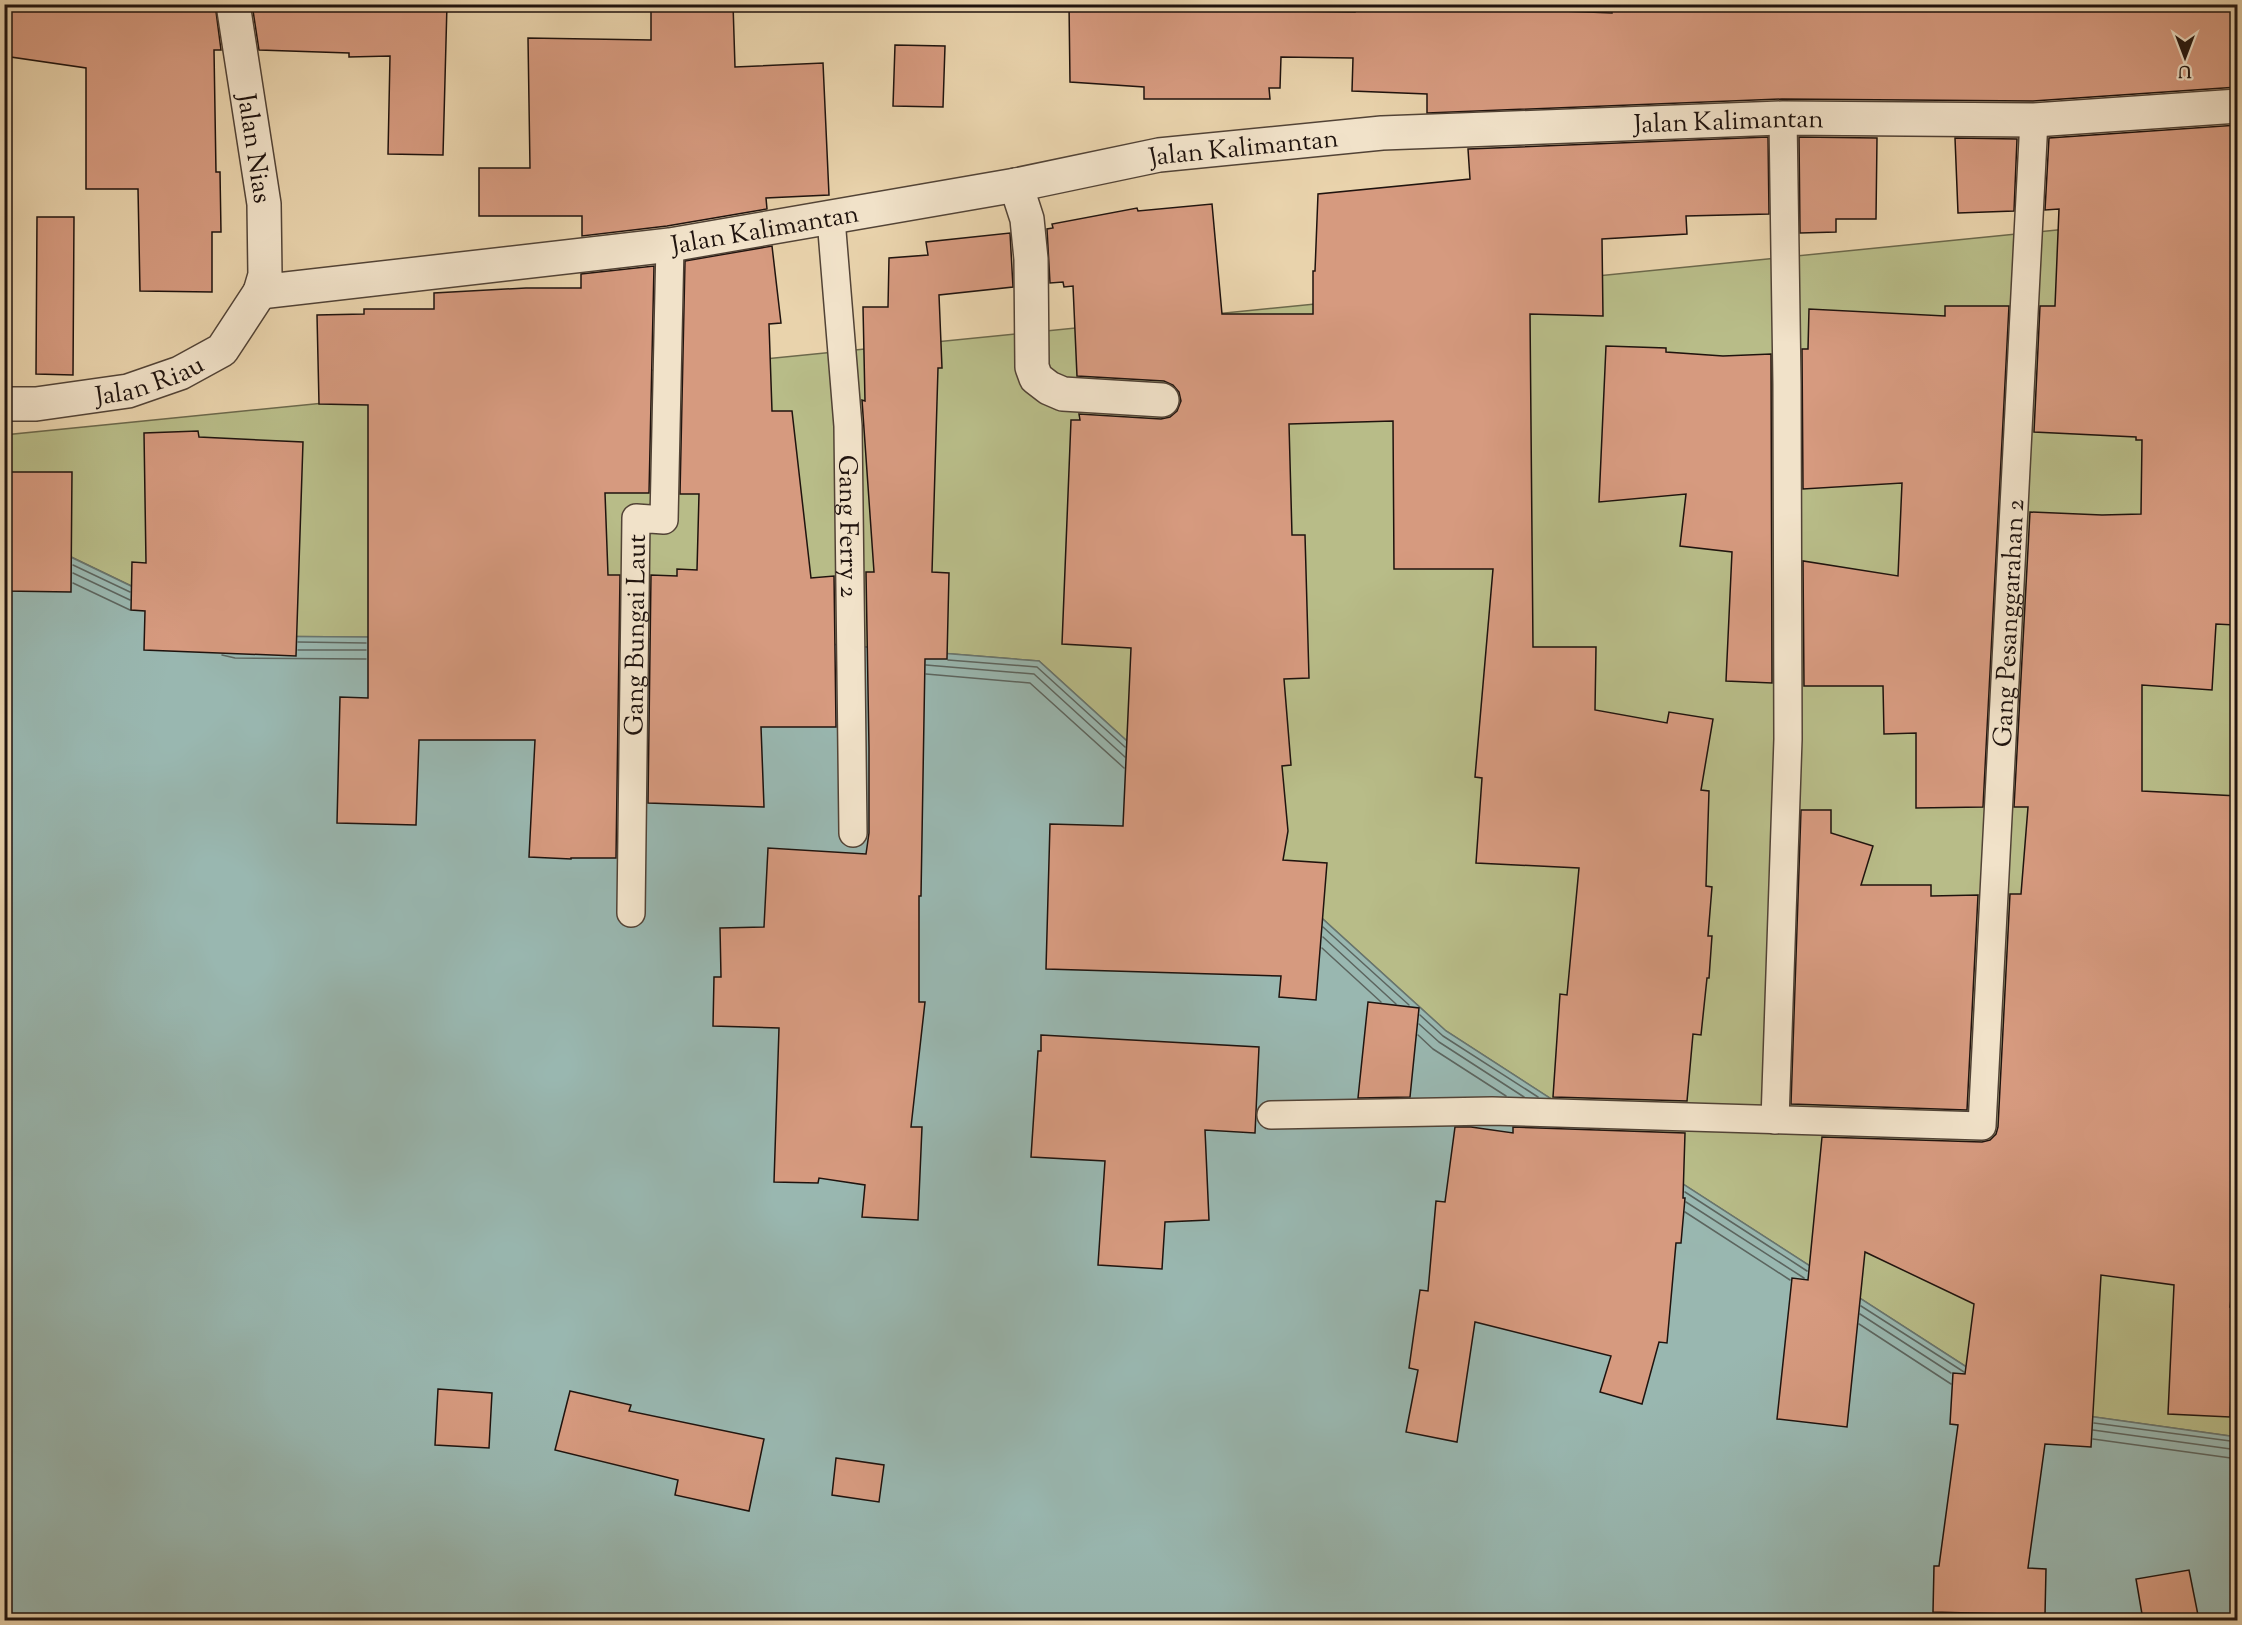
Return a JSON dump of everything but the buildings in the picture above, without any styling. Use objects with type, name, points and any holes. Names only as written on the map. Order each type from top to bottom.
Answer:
[{"type":"street","name":"Jalan Nias","points":[[233,4],[264,204],[265,275],[260,292]]},
{"type":"street","name":"Jalan Kalimantan","points":[[260,292],[670,245],[831,219],[1016,185],[1159,155],[1382,132],[1783,117],[2034,120],[2238,106]]},
{"type":"street","points":[[1016,185],[1027,219],[1033,316],[1032,367],[1036,378],[1049,388],[1063,394],[1162,400]]},
{"type":"street","name":"Jalan Riau","points":[[4,404],[36,404],[129,391],[180,373],[222,350],[260,292]]},
{"type":"lane","points":[[1271,1114],[1492,1111],[1775,1120],[1788,739],[1787,384],[1783,117]]},
{"type":"lane","name":"Gang Pesanggarahan 2","points":[[1775,1120],[1982,1126],[2034,120]]},
{"type":"lane","name":"Gang Ferry 2","points":[[831,219],[848,426],[853,833]]},
{"type":"lane","name":"Gang Bungai Laut","points":[[631,913],[636,518],[664,520],[670,245]]},
{"type":"green space","points":[[2237,212],[2237,1437],[2030,1408],[1446,1031],[1039,661],[778,640],[235,636],[5,525],[4,435]]},
{"type":"water","points":[[4,525],[235,636],[778,640],[1039,661],[1446,1031],[2030,1408],[2237,1437],[2237,1620],[5,1620]]}]
